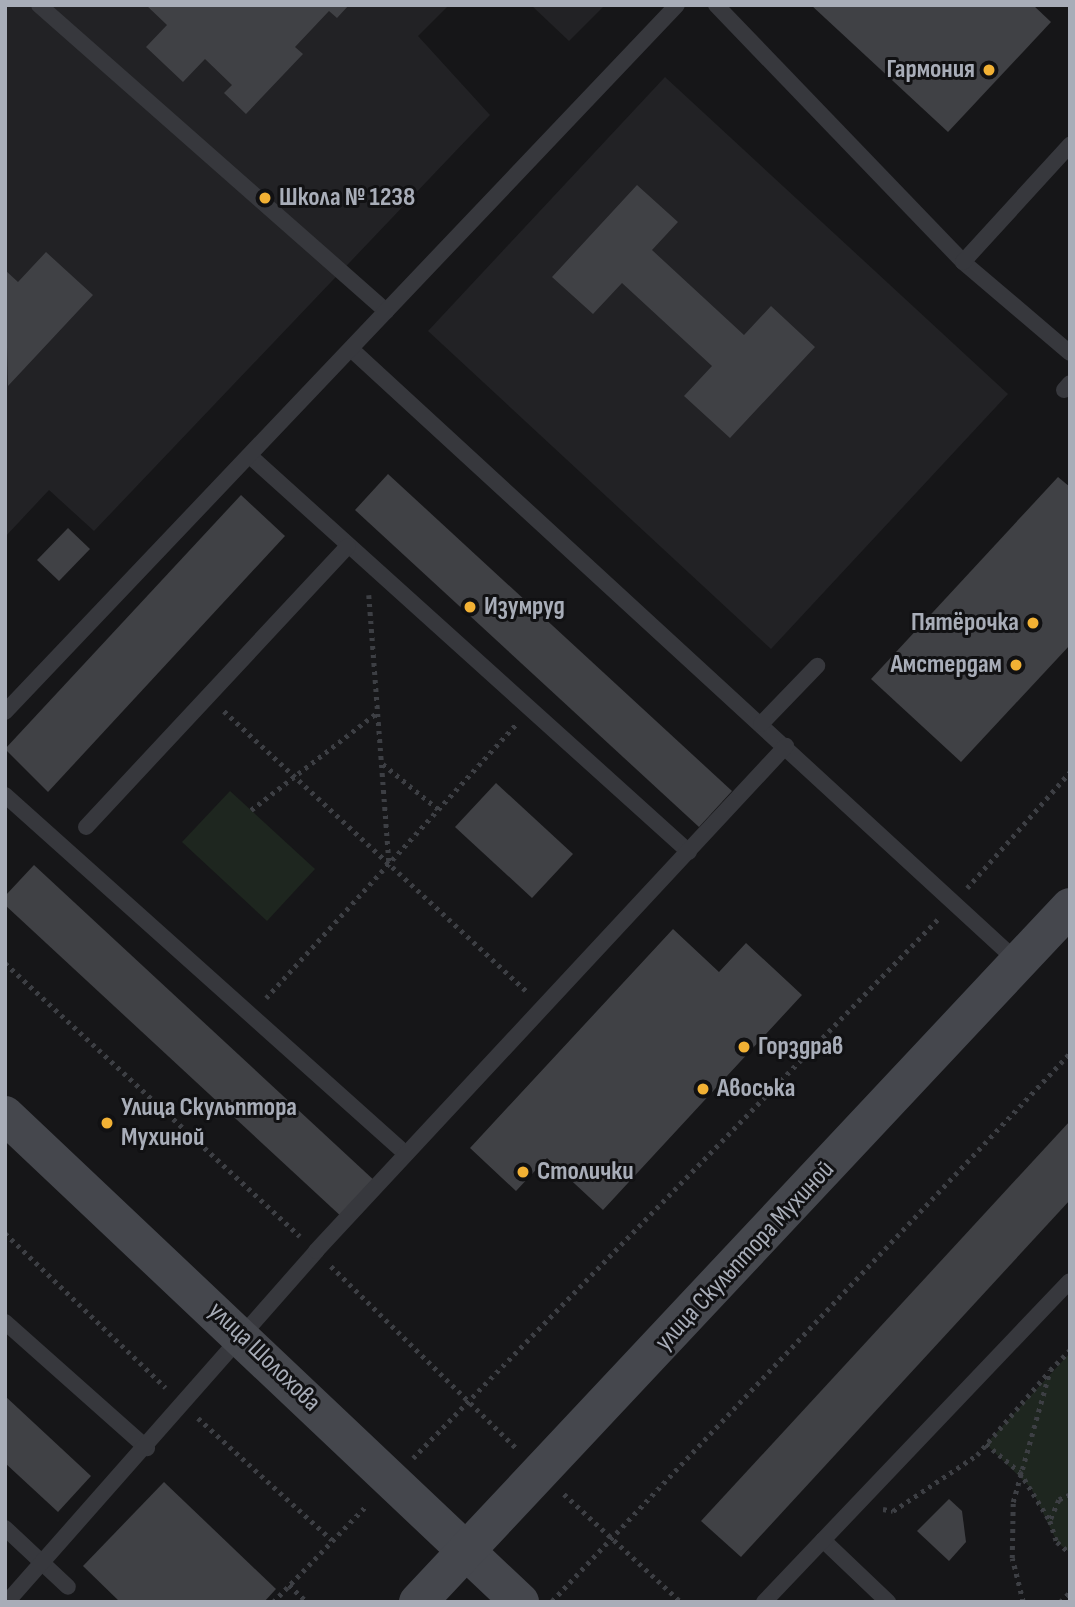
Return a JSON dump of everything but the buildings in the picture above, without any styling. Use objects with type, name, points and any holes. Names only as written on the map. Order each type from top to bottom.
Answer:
[{"type":"street","name":"улица Скульптора Мухиной","points":[[418,1602],[541,1474],[1070,907]]},
{"type":"street","name":"улица Шолохова","points":[[5,1115],[244,1336],[520,1602]]},
{"type":"lane","points":[[39,5],[386,311]]},
{"type":"lane","points":[[5,712],[677,5]]},
{"type":"lane","points":[[716,5],[963,262],[1070,353]]},
{"type":"lane","points":[[963,262],[1070,145]]},
{"type":"lane","points":[[351,349],[1018,962]]},
{"type":"lane","points":[[250,456],[689,852]]},
{"type":"lane","points":[[86,827],[348,547]]},
{"type":"lane","points":[[761,724],[817,666]]},
{"type":"lane","points":[[7,1602],[147,1448],[316,1251],[786,746]]},
{"type":"lane","points":[[5,795],[406,1154]]},
{"type":"lane","points":[[764,1602],[1070,1281]]},
{"type":"lane","points":[[5,1322],[147,1448]]},
{"type":"lane","points":[[5,1528],[68,1587]]},
{"type":"lane","points":[[823,1540],[888,1602]]},
{"type":"path","points":[[366,563],[389,864]]},
{"type":"path","points":[[208,696],[544,1007]]},
{"type":"path","points":[[251,1015],[530,710]]},
{"type":"path","points":[[251,810],[297,778],[379,712]]},
{"type":"path","points":[[383,764],[438,810]]},
{"type":"path","points":[[470,1402],[954,902],[1070,772]]},
{"type":"path","points":[[5,963],[316,1251],[541,1474],[681,1602]]},
{"type":"path","points":[[552,1602],[1070,1053]]},
{"type":"path","points":[[857,1504],[892,1511],[986,1444],[1070,1350]]},
{"type":"path","points":[[1023,1602],[1012,1558],[1020,1472],[1050,1370]]},
{"type":"path","points":[[986,1444],[1020,1472],[1050,1521],[1057,1542],[1070,1553]]},
{"type":"path","points":[[1050,1521],[1059,1500],[1070,1495]]},
{"type":"path","points":[[289,1585],[307,1602]]},
{"type":"path","points":[[1060,1602],[1070,1592]]},
{"type":"shaded area","points":[[5,5],[449,5],[418,36],[490,115],[94,531],[49,490],[5,537]]},
{"type":"shaded area","points":[[531,5],[605,5],[569,41]]},
{"type":"shaded area","points":[[665,77],[1008,394],[771,649],[428,331]]},
{"type":"shaded area","points":[[230,791],[315,869],[267,921],[182,842]]},
{"type":"shaded area","points":[[1070,1353],[1070,1553],[1057,1542],[1031,1488],[986,1444]]},
{"type":"place","name":"Гармония","points":[[989,70]]},
{"type":"place","name":"Школа № 1238","points":[[265,198]]},
{"type":"place","name":"Изумруд","points":[[470,607]]},
{"type":"place","name":"Пятёрочка","points":[[1033,623]]},
{"type":"place","name":"Амстердам","points":[[1016,665]]},
{"type":"place","name":"Горздрав","points":[[744,1047]]},
{"type":"place","name":"Авоська","points":[[703,1089]]},
{"type":"place","name":"Улица Скульптора Мухиной","points":[[107,1123]]},
{"type":"place","name":"Столички","points":[[523,1172]]}]
